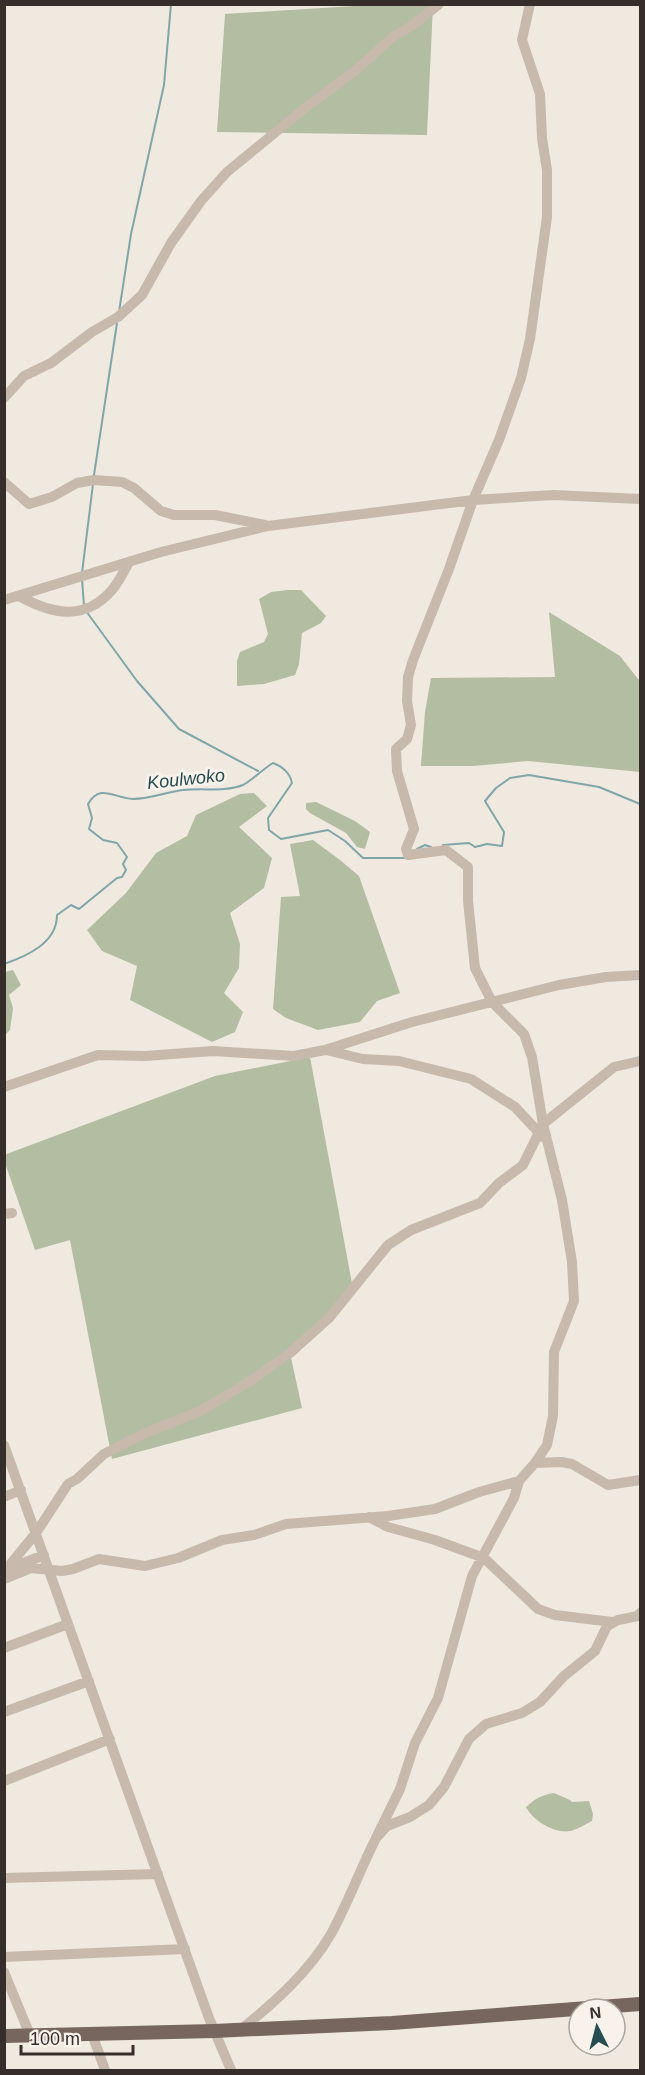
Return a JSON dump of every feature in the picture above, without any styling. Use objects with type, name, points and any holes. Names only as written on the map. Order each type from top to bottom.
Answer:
[{"type":"main road","points":[[4,2036],[214,2031],[392,2023],[640,2004]]},
{"type":"street","points":[[4,398],[24,376],[51,363],[92,332],[118,317],[142,295],[171,243],[201,201],[227,172],[305,108],[355,71],[394,36],[413,25],[439,4]]},
{"type":"street","points":[[6,1572],[31,1568],[49,1571],[73,1569],[99,1559],[145,1566],[178,1558],[222,1540],[254,1534],[286,1524],[435,1509],[519,1480],[536,1463],[546,1444],[553,1416],[554,1352],[574,1301],[572,1262],[562,1200],[547,1142],[541,1128],[532,1057],[524,1035],[492,1002],[475,968],[468,901],[468,867],[446,850],[408,855],[406,849],[414,829],[413,821],[395,758],[396,749],[407,739],[411,725],[407,701],[408,678],[413,660],[473,500],[499,440],[521,378],[530,339],[547,217],[547,170],[542,138],[540,94],[522,40],[530,4]]},
{"type":"street","points":[[4,482],[29,504],[52,497],[77,483],[94,480],[122,482],[134,488],[161,511],[174,515],[215,515],[268,525]]},
{"type":"street","points":[[4,600],[161,552],[268,525],[473,500],[553,495],[640,499]]},
{"type":"street","points":[[19,596],[37,606],[54,611],[70,612],[85,609],[98,603],[114,588],[129,562]]},
{"type":"street","points":[[4,1088],[98,1055],[145,1056],[213,1052],[294,1056],[325,1050],[412,1022],[559,985],[606,977],[640,975]]},
{"type":"street","points":[[325,1050],[363,1059],[399,1061],[471,1079],[515,1107],[541,1128]]},
{"type":"street","points":[[6,1572],[36,1533],[68,1484],[77,1479],[104,1454],[143,1434],[200,1411],[249,1382],[290,1353],[329,1318],[388,1245],[411,1230],[480,1203],[499,1183],[524,1165],[541,1128],[614,1066],[640,1061]]},
{"type":"street","points":[[4,1445],[214,2031],[231,2070]]},
{"type":"street","points":[[536,1463],[572,1464],[608,1485],[640,1480]]},
{"type":"street","points":[[240,2030],[274,2003],[314,1958],[330,1934],[400,1789],[415,1743],[438,1698],[472,1576],[481,1557],[494,1539],[514,1498],[519,1480]]},
{"type":"street","points":[[4,1497],[21,1490]]},
{"type":"street","points":[[369,1517],[388,1527],[435,1540],[481,1557],[538,1609],[555,1615],[612,1622],[640,1615]]},
{"type":"street","points":[[6,1572],[44,1555]]},
{"type":"street","points":[[376,1838],[387,1826],[410,1817],[429,1805],[444,1787],[475,1733],[486,1724],[522,1713],[540,1702],[564,1676],[595,1651],[604,1630],[612,1622]]},
{"type":"street","points":[[4,1648],[68,1624]]},
{"type":"street","points":[[4,1712],[89,1681]]},
{"type":"street","points":[[4,1781],[110,1739]]},
{"type":"street","points":[[4,1878],[158,1874]]},
{"type":"street","points":[[4,1957],[185,1949]]},
{"type":"street","points":[[4,1972],[30,2035]]},
{"type":"street","points":[[92,2034],[105,2070]]},
{"type":"green space","points":[[370,5],[433,5],[427,135],[217,132],[225,14]]},
{"type":"green space","points":[[301,590],[326,616],[321,623],[302,633],[299,664],[295,675],[264,684],[237,686],[237,661],[240,652],[264,642],[268,634],[259,599],[271,592]]},
{"type":"green space","points":[[549,612],[620,656],[640,680],[640,772],[528,761],[473,766],[421,766],[425,712],[431,678],[555,677]]},
{"type":"green space","points":[[254,793],[267,806],[239,827],[272,858],[264,888],[230,913],[240,944],[239,968],[224,993],[243,1012],[235,1032],[212,1042],[130,1000],[137,966],[102,951],[87,930],[126,893],[156,853],[187,836],[196,815],[240,794]]},
{"type":"green space","points":[[316,802],[355,821],[370,832],[365,849],[357,847],[346,833],[306,809],[306,803]]},
{"type":"green space","points":[[313,840],[359,876],[400,993],[377,1001],[360,1022],[318,1030],[286,1018],[273,1009],[281,897],[300,896],[290,844]]},
{"type":"green space","points":[[13,970],[21,985],[9,995],[13,1008],[10,1030],[5,1035],[5,972]]},
{"type":"green space","points":[[310,1057],[353,1289],[290,1353],[302,1408],[112,1459],[70,1240],[35,1250],[4,1155],[215,1076]]},
{"type":"green space","points":[[554,1793],[572,1802],[589,1801],[593,1814],[592,1821],[571,1831],[558,1830],[539,1822],[526,1807],[545,1795]]},
{"type":"waterway","points":[[119,312],[131,234],[164,85],[171,4]]},
{"type":"waterway","points":[[94,475],[117,323]]},
{"type":"waterway","points":[[82,573],[93,484]]},
{"type":"waterway","points":[[82,579],[84,606]]},
{"type":"waterway","points":[[86,611],[137,681],[179,729],[258,771]]},
{"type":"waterway","name":"Koulwoko","points":[[4,964],[39,947],[52,933],[57,915],[71,905],[79,909],[117,878],[122,877],[126,870],[123,864],[127,857],[117,843],[103,840],[89,829],[92,818],[88,804],[97,794],[108,793],[133,799],[183,790],[229,788],[243,785],[273,763],[285,770],[292,783],[268,818],[269,830],[281,839],[328,830],[345,841],[363,858],[405,858]]},
{"type":"waterway","name":"Koulwoko","points":[[443,845],[469,843],[475,847],[487,844],[502,846],[504,832],[485,801],[496,788],[510,778],[529,775],[599,787],[640,804]]},
{"type":"waterway","name":"Koulwoko","points":[[417,849],[425,845],[431,847]]}]
